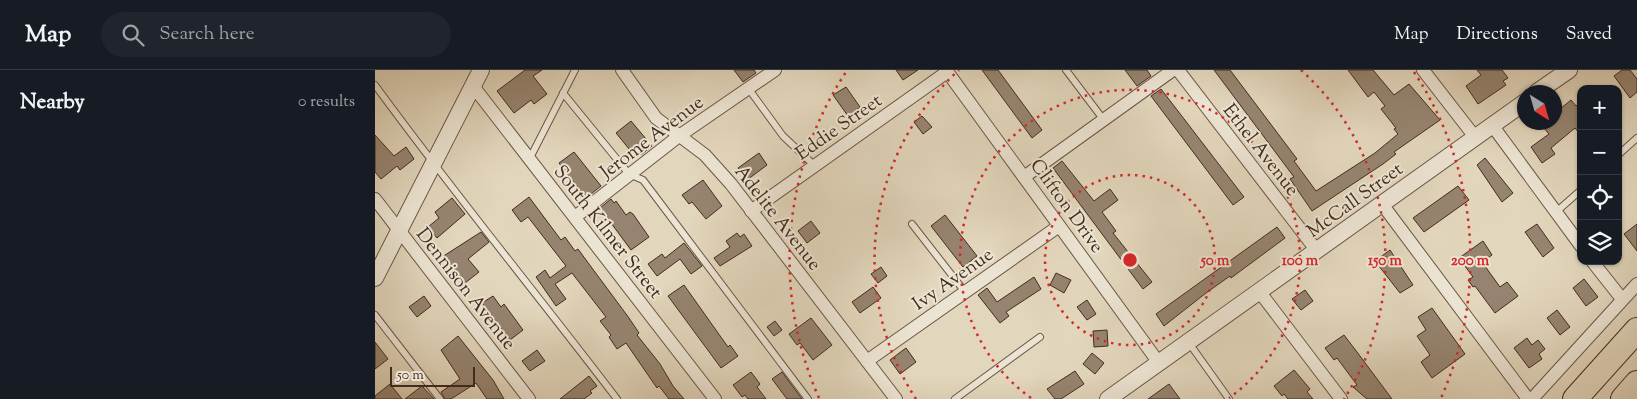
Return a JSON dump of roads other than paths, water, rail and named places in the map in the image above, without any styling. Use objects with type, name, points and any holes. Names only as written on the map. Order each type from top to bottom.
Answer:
[{"type":"highway","points":[[1575,399],[1637,330]]},
{"type":"highway","points":[[1623,399],[1637,383]]},
{"type":"street","points":[[375,278],[481,70]]},
{"type":"street","name":"Adelite Avenue","points":[[622,70],[656,118],[705,156],[717,168],[896,399]]},
{"type":"street","name":"Jerome Avenue","points":[[575,216],[679,136],[775,70]]},
{"type":"street","points":[[1024,177],[1173,70]]},
{"type":"street","name":"Ethel Avenue","points":[[1178,70],[1317,250]]},
{"type":"street","points":[[1547,85],[1569,70]]},
{"type":"street","name":"Eddie Street","points":[[751,211],[947,71]]},
{"type":"street","name":"Clifton Drive","points":[[947,71],[1159,363]]},
{"type":"street","points":[[1427,71],[1475,137]]},
{"type":"street","name":"South Kilmer Street","points":[[473,86],[715,399]]},
{"type":"street","name":"McCall Street","points":[[1113,398],[1188,342],[1517,108]]},
{"type":"street","points":[[1492,125],[1577,241]]},
{"type":"street","name":"Dennison Avenue","points":[[375,199],[529,399]]},
{"type":"street","points":[[1382,204],[1528,399]]},
{"type":"street","name":"Ivy Avenue","points":[[867,362],[1059,226]]},
{"type":"street","points":[[1595,265],[1622,300]]},
{"type":"street","points":[[1532,399],[1637,284]]},
{"type":"street","points":[[1259,291],[1341,399]]},
{"type":"lane","points":[[529,160],[575,70]]},
{"type":"lane","points":[[1066,70],[1103,119]]},
{"type":"lane","points":[[375,85],[433,164],[479,220],[617,399]]},
{"type":"lane","points":[[748,88],[783,136],[815,166]]},
{"type":"lane","points":[[563,93],[629,174],[643,180],[808,399]]},
{"type":"lane","points":[[1622,151],[1637,138]]},
{"type":"lane","points":[[1556,212],[1577,194]]},
{"type":"lane","points":[[912,224],[965,292]]},
{"type":"lane","points":[[375,315],[440,399]]},
{"type":"lane","points":[[955,399],[1040,337]]},
{"type":"lane","points":[[1188,342],[1229,399]]}]
